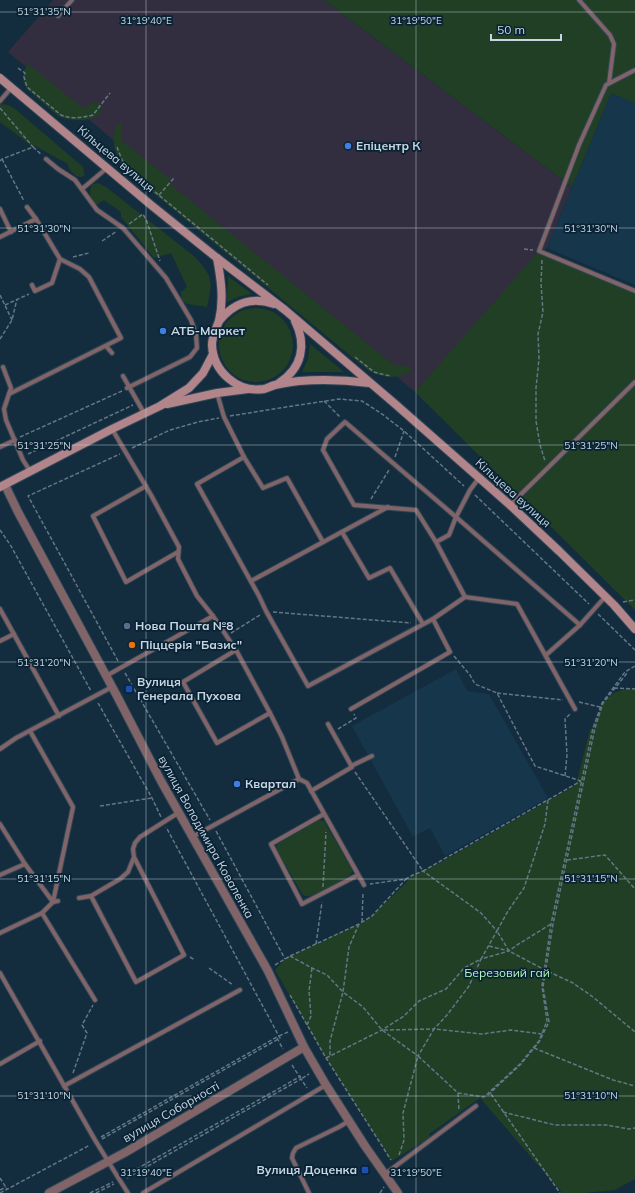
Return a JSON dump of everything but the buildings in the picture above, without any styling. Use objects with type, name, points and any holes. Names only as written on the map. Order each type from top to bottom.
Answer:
[{"type":"main road","name":"Кільцева вулиця","points":[[0,78],[217,258],[285,310],[394,403],[510,505],[614,605],[635,628]]},
{"type":"main road","name":"Кільцева вулиця","points":[[217,258],[222,290],[222,303],[219,322]]},
{"type":"main road","name":"Кільцева вулиця","points":[[276,385],[286,378],[295,368],[300,357],[302,344],[300,331],[294,319],[276,304],[265,301],[249,301],[234,306],[225,313],[219,322],[214,332],[212,343],[213,354],[218,367],[226,377],[238,385],[250,389],[263,389],[299,381],[344,380],[370,383]]},
{"type":"main road","points":[[2,486],[160,406],[189,388],[203,373],[213,354]]},
{"type":"main road","points":[[160,406],[217,393],[250,389]]},
{"type":"street","name":"вулиця Володимира Коваленка","points":[[2,486],[112,687],[178,813],[268,971],[304,1047],[326,1085],[398,1193]]},
{"type":"street","name":"вулиця Соборності","points":[[48,1193],[109,1161],[304,1047]]},
{"type":"lane","points":[[58,16],[72,0]]},
{"type":"lane","points":[[579,0],[610,35],[614,44],[609,83]]},
{"type":"lane","points":[[635,70],[606,85],[579,145],[541,252],[635,291]]},
{"type":"lane","points":[[0,101],[11,88]]},
{"type":"lane","points":[[46,159],[75,180],[97,210],[123,228],[166,278],[191,320],[196,334],[197,348],[190,358],[128,387]]},
{"type":"lane","points":[[82,189],[107,168]]},
{"type":"lane","points":[[9,394],[121,338],[89,277],[80,269],[60,259],[27,207]]},
{"type":"lane","points":[[0,209],[11,232]]},
{"type":"lane","points":[[0,237],[36,219]]},
{"type":"lane","points":[[32,285],[35,291],[52,283],[60,259]]},
{"type":"lane","points":[[106,346],[112,353]]},
{"type":"lane","points":[[3,367],[11,388],[4,409],[6,420],[22,457],[30,471]]},
{"type":"lane","points":[[123,376],[144,413]]},
{"type":"lane","points":[[510,505],[635,382]]},
{"type":"lane","points":[[217,393],[224,417],[244,457],[263,488],[287,478],[323,542]]},
{"type":"lane","points":[[465,597],[436,542],[416,510],[354,504],[323,450],[327,439],[345,422],[580,625]]},
{"type":"lane","points":[[112,429],[179,546],[178,559],[197,596],[213,616],[236,650],[282,736],[299,779],[307,784],[311,790],[364,885]]},
{"type":"lane","points":[[0,447],[15,440]]},
{"type":"lane","points":[[244,457],[197,484],[308,686],[433,619],[465,597],[517,604],[575,709]]},
{"type":"lane","points":[[436,542],[449,535],[456,517],[470,490],[479,478]]},
{"type":"lane","points":[[146,486],[94,516],[126,582],[178,552]]},
{"type":"lane","points":[[251,581],[388,507]]},
{"type":"lane","points":[[342,532],[369,578],[390,568],[423,624]]},
{"type":"lane","points":[[546,656],[580,625],[605,597]]},
{"type":"lane","points":[[0,609],[59,716]]},
{"type":"lane","points":[[106,676],[213,616]]},
{"type":"lane","points":[[351,709],[450,652],[433,619]]},
{"type":"lane","points":[[0,641],[14,634]]},
{"type":"lane","points":[[236,650],[183,682],[217,743],[270,713]]},
{"type":"lane","points":[[0,749],[30,731],[112,687]]},
{"type":"lane","points":[[328,724],[351,766]]},
{"type":"lane","points":[[0,933],[42,913],[55,902],[73,807],[30,731]]},
{"type":"lane","points":[[311,790],[351,766],[372,756]]},
{"type":"lane","points":[[192,837],[299,779]]},
{"type":"lane","points":[[91,896],[136,982],[184,955],[134,857],[133,849],[140,837],[178,813]]},
{"type":"lane","points":[[324,814],[271,844],[302,904],[358,875]]},
{"type":"lane","points":[[0,824],[25,864],[55,902]]},
{"type":"lane","points":[[80,898],[91,896],[120,879],[128,872],[134,857]]},
{"type":"lane","points":[[0,875],[25,864]]},
{"type":"lane","points":[[42,913],[95,1000]]},
{"type":"lane","points":[[0,973],[2,980],[40,1041],[64,1086],[128,1193]]},
{"type":"lane","points":[[64,1086],[240,990]]},
{"type":"lane","points":[[0,1064],[40,1041]]},
{"type":"lane","points":[[143,1193],[326,1085]]},
{"type":"lane","points":[[385,1174],[476,1106]]},
{"type":"lane","points":[[309,1193],[292,1158],[293,1152],[296,1148],[339,1127],[349,1120]]},
{"type":"path","points":[[18,68],[25,73],[24,77],[27,87],[61,115],[66,117],[80,118],[93,115],[110,93]]},
{"type":"path","points":[[0,108],[32,147],[46,159]]},
{"type":"path","points":[[0,161],[32,147]]},
{"type":"path","points":[[117,147],[126,167],[159,195],[174,178]]},
{"type":"path","points":[[2,159],[27,207]]},
{"type":"path","points":[[102,241],[143,214],[161,264]]},
{"type":"path","points":[[524,248],[541,252],[543,312],[538,334],[539,359],[536,388],[536,421],[540,445],[547,468]]},
{"type":"path","points":[[60,259],[89,253]]},
{"type":"path","points":[[5,305],[35,291]]},
{"type":"path","points":[[0,295],[12,320]]},
{"type":"path","points":[[0,339],[12,320],[17,299]]},
{"type":"path","points":[[15,440],[128,387]]},
{"type":"path","points":[[28,496],[170,430],[198,422],[339,399],[362,401],[404,431],[470,490],[635,650]]},
{"type":"path","points":[[324,401],[345,422]]},
{"type":"path","points":[[22,457],[138,402]]},
{"type":"path","points":[[367,506],[393,464],[404,431]]},
{"type":"path","points":[[0,530],[11,546],[152,798],[163,822],[280,1038],[96,1141],[0,1192]]},
{"type":"path","points":[[614,605],[626,600],[635,600]]},
{"type":"path","points":[[226,636],[266,611],[423,624]]},
{"type":"path","points":[[450,652],[475,684],[497,693],[571,701],[600,707]]},
{"type":"path","points":[[534,1048],[539,1041],[547,1021],[542,986],[581,781],[593,728],[602,703],[626,672],[635,666]]},
{"type":"path","points":[[613,688],[635,688]]},
{"type":"path","points":[[290,956],[327,975],[343,992],[363,1007],[382,1030],[418,1056],[458,1093],[484,1097],[490,1093],[540,1042],[549,1022],[544,987],[552,924],[594,728],[603,703],[613,688]]},
{"type":"path","points":[[497,693],[535,766],[581,781]]},
{"type":"path","points":[[565,776],[567,755],[565,719],[575,709]]},
{"type":"path","points":[[333,732],[353,721]]},
{"type":"path","points":[[351,766],[423,871],[481,913],[497,931],[509,951]]},
{"type":"path","points":[[273,967],[290,956],[359,924],[372,916],[412,875],[423,871],[581,781]]},
{"type":"path","points":[[100,806],[152,798]]},
{"type":"path","points":[[395,1167],[404,1140],[403,1113],[418,1056],[434,1029],[448,1014],[469,986],[508,911],[524,888],[545,824],[548,800]]},
{"type":"path","points":[[316,944],[323,894],[327,820]]},
{"type":"path","points":[[213,826],[285,959]]},
{"type":"path","points":[[566,860],[605,854],[635,889]]},
{"type":"path","points":[[362,922],[364,885],[406,880]]},
{"type":"path","points":[[330,1056],[330,1041],[343,992],[349,947],[359,924]]},
{"type":"path","points":[[326,1058],[382,1030],[404,1016],[419,1001],[446,989],[464,968],[482,959],[509,951],[552,924]]},
{"type":"path","points":[[489,946],[509,951],[545,971],[573,983],[593,997],[635,1032]]},
{"type":"path","points":[[209,968],[240,990]]},
{"type":"path","points":[[307,1025],[311,1016],[309,991],[312,968]]},
{"type":"path","points":[[287,990],[326,1058],[395,1167]]},
{"type":"path","points":[[70,1082],[87,1033],[82,1025],[95,1000]]},
{"type":"path","points":[[382,1030],[434,1029],[482,1034],[511,1030],[542,1034]]},
{"type":"path","points":[[96,1141],[277,1037]]},
{"type":"path","points":[[534,1048],[613,1080],[635,1086]]},
{"type":"path","points":[[96,1193],[301,1077],[315,1072]]},
{"type":"path","points":[[301,1077],[311,1094]]},
{"type":"path","points":[[458,1093],[459,1118]]},
{"type":"path","points":[[490,1093],[560,1193]]},
{"type":"path","points":[[503,1112],[555,1125],[606,1125],[629,1129],[635,1128]]},
{"type":"path","points":[[0,1178],[6,1188]]},
{"type":"path","points":[[90,1193],[119,1180]]},
{"type":"path","points":[[380,1193],[384,1187]]},
{"type":"shaded area","points":[[53,0],[324,0],[572,187],[547,248],[415,392],[8,52]]},
{"type":"shaded area","points":[[611,93],[635,103],[635,285],[547,248]]},
{"type":"shaded area","points":[[456,669],[467,691],[489,694],[548,798],[445,856],[430,828],[413,837],[352,726]]},
{"type":"green space","points":[[324,0],[635,0],[635,103],[611,93],[572,187]]},
{"type":"green space","points":[[28,64],[84,109],[93,102],[100,104],[102,107],[99,114],[93,118],[84,120],[67,119],[58,116],[25,86],[23,76],[24,70]]},
{"type":"green space","points":[[0,104],[8,105],[14,108],[83,167],[84,176],[76,176],[69,169],[68,164],[35,146],[33,147],[0,122]]},
{"type":"green space","points":[[118,123],[122,123],[123,142],[169,178],[171,185],[390,362],[396,365],[409,367],[412,370],[396,377],[379,375],[369,371],[135,178],[120,162],[114,145],[114,133]]},
{"type":"green space","points":[[98,183],[106,187],[195,257],[205,270],[210,280],[211,285],[207,307],[183,302],[181,292],[187,287],[171,253],[154,258],[121,217],[121,212],[104,200],[96,205],[91,197],[90,190],[93,184]]},
{"type":"green space","points":[[539,251],[635,289],[635,610],[415,392]]},
{"type":"green space","points":[[228,276],[252,294],[238,297],[227,302]]},
{"type":"green space","points":[[256,308],[270,311],[282,319],[290,331],[293,345],[290,359],[282,371],[270,379],[256,382],[242,379],[230,371],[222,359],[219,345],[222,331],[230,319],[242,311]]},
{"type":"green space","points":[[310,344],[344,372],[302,372],[308,359]]},
{"type":"green space","name":"Березовий гай","points":[[628,688],[635,689],[635,1179],[615,1190],[584,1193],[562,1193],[480,1098],[429,1134],[430,1137],[392,1161],[326,1058],[275,970],[285,959],[290,956],[359,924],[372,916],[406,883],[409,878],[443,861],[576,785],[590,729],[593,728],[602,703],[614,693]]},
{"type":"green space","points":[[319,820],[324,821],[352,872],[350,875],[328,888],[310,896],[306,896],[301,892],[277,850],[277,844]]},
{"type":"place","name":"Епіцентр К","points":[[348,146]]},
{"type":"place","name":"АТБ-Маркет","points":[[163,331]]},
{"type":"place","name":"Нова Пошта №8","points":[[127,626]]},
{"type":"place","name":"Піццерія \"Базис\"","points":[[132,645]]},
{"type":"place","name":"Вулиця Генерала Пухова","points":[[129,689]]},
{"type":"place","name":"Квартал","points":[[237,784]]},
{"type":"place","name":"Вулиця Доценка","points":[[365,1170]]}]
